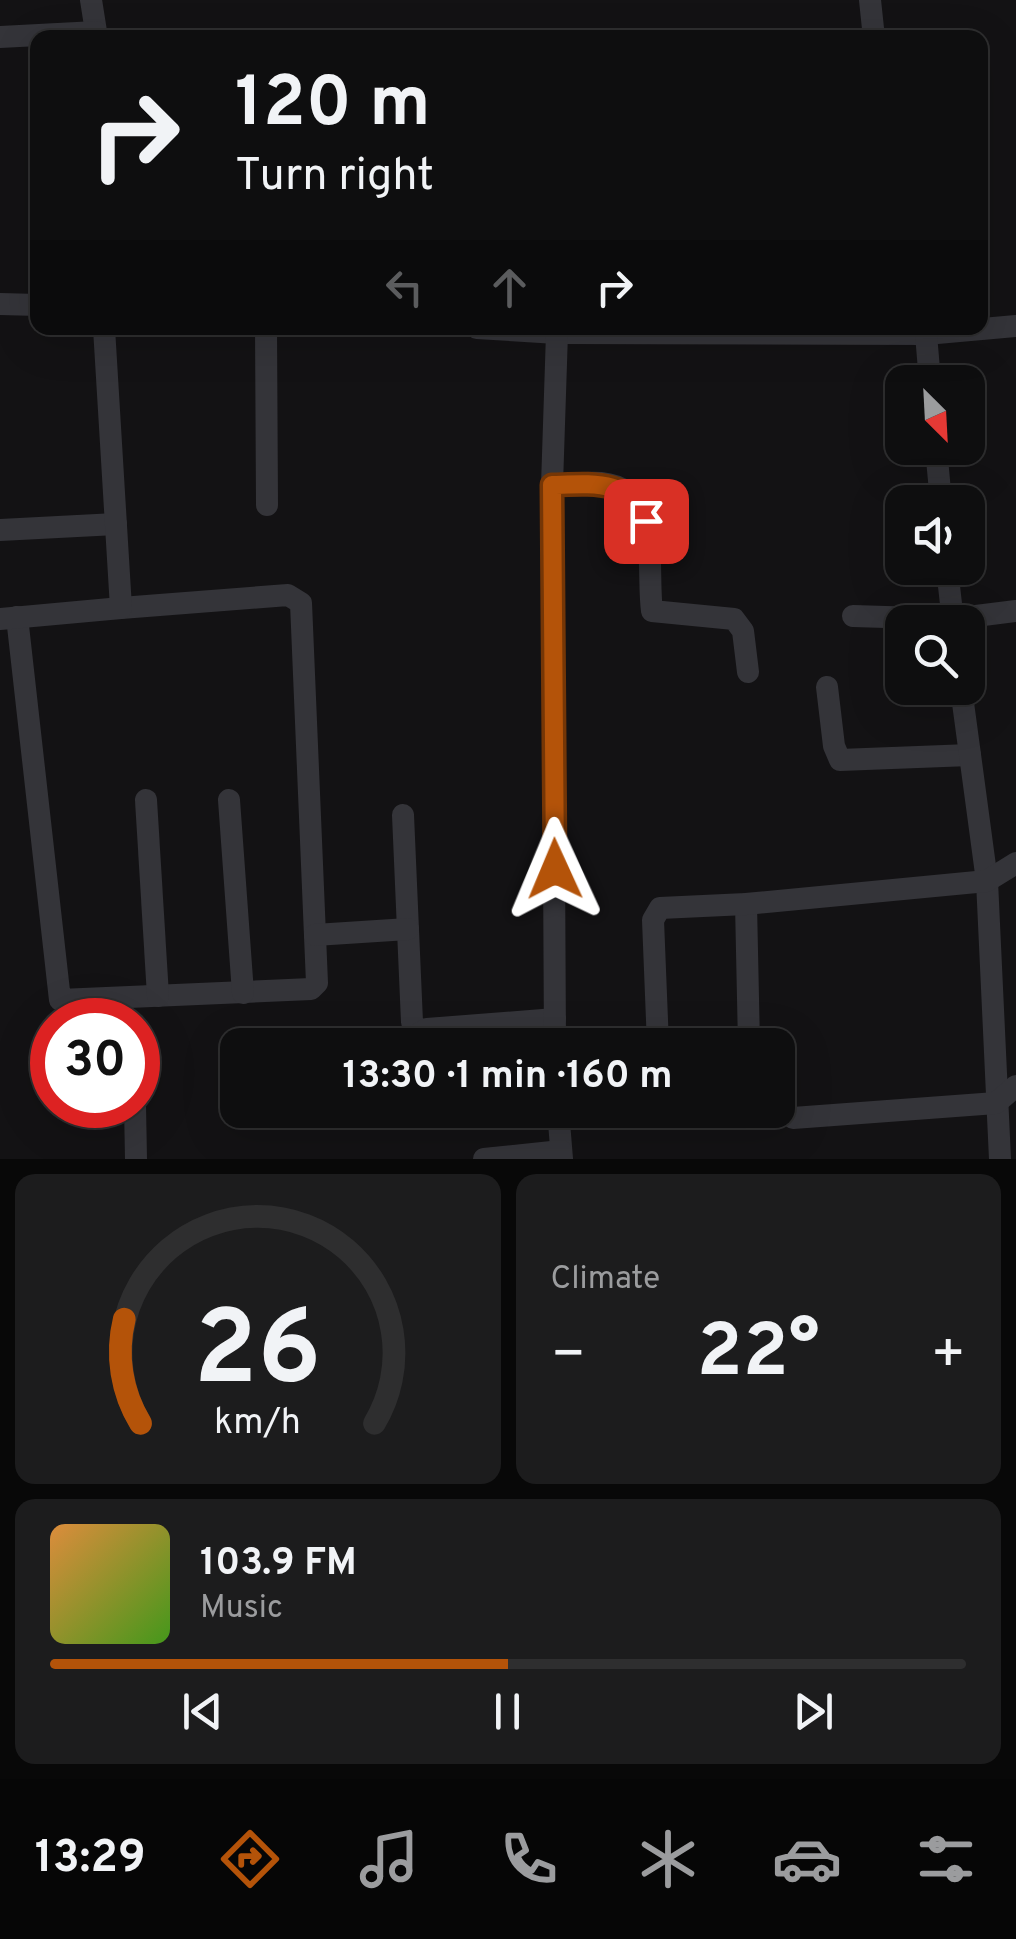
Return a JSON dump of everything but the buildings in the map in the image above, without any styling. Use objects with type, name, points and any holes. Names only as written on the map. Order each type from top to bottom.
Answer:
[{"type":"street","points":[[91,0],[95,30]]},
{"type":"street","points":[[870,0],[873,30]]},
{"type":"street","points":[[0,36],[30,36]]},
{"type":"street","points":[[0,304],[30,305]]},
{"type":"street","points":[[988,328],[1016,326]]},
{"type":"street","points":[[104,335],[122,608]]},
{"type":"street","points":[[266,335],[266,505]]},
{"type":"street","points":[[555,1028],[552,485],[557,335]]},
{"type":"street","points":[[926,335],[929,365]]},
{"type":"street","points":[[552,485],[603,484],[638,504],[646,521],[652,610],[734,619],[742,630],[748,672]]},
{"type":"street","points":[[0,530],[116,524]]},
{"type":"street","points":[[60,998],[9,618],[288,595],[300,603],[314,987],[154,998]]},
{"type":"street","points":[[985,615],[1016,611]]},
{"type":"street","points":[[853,616],[885,617]]},
{"type":"street","points":[[826,687],[834,746],[840,760],[970,755]]},
{"type":"street","points":[[963,705],[987,881],[1000,1159]]},
{"type":"street","points":[[146,800],[158,996]]},
{"type":"street","points":[[229,800],[243,993]]},
{"type":"street","points":[[403,815],[414,1028]]},
{"type":"street","points":[[657,1028],[654,914],[672,907],[746,904],[987,881],[1016,862]]},
{"type":"street","points":[[746,904],[749,1028]]},
{"type":"street","points":[[315,935],[408,929]]},
{"type":"street","points":[[493,1028],[555,1019]]},
{"type":"street","points":[[795,1118],[996,1103],[1016,1086]]},
{"type":"street","points":[[135,1128],[136,1159]]},
{"type":"street","points":[[484,1159],[562,1155],[560,1128]]},
{"type":"route","points":[[555,869],[552,485],[612,486],[638,504],[646,521]]}]
